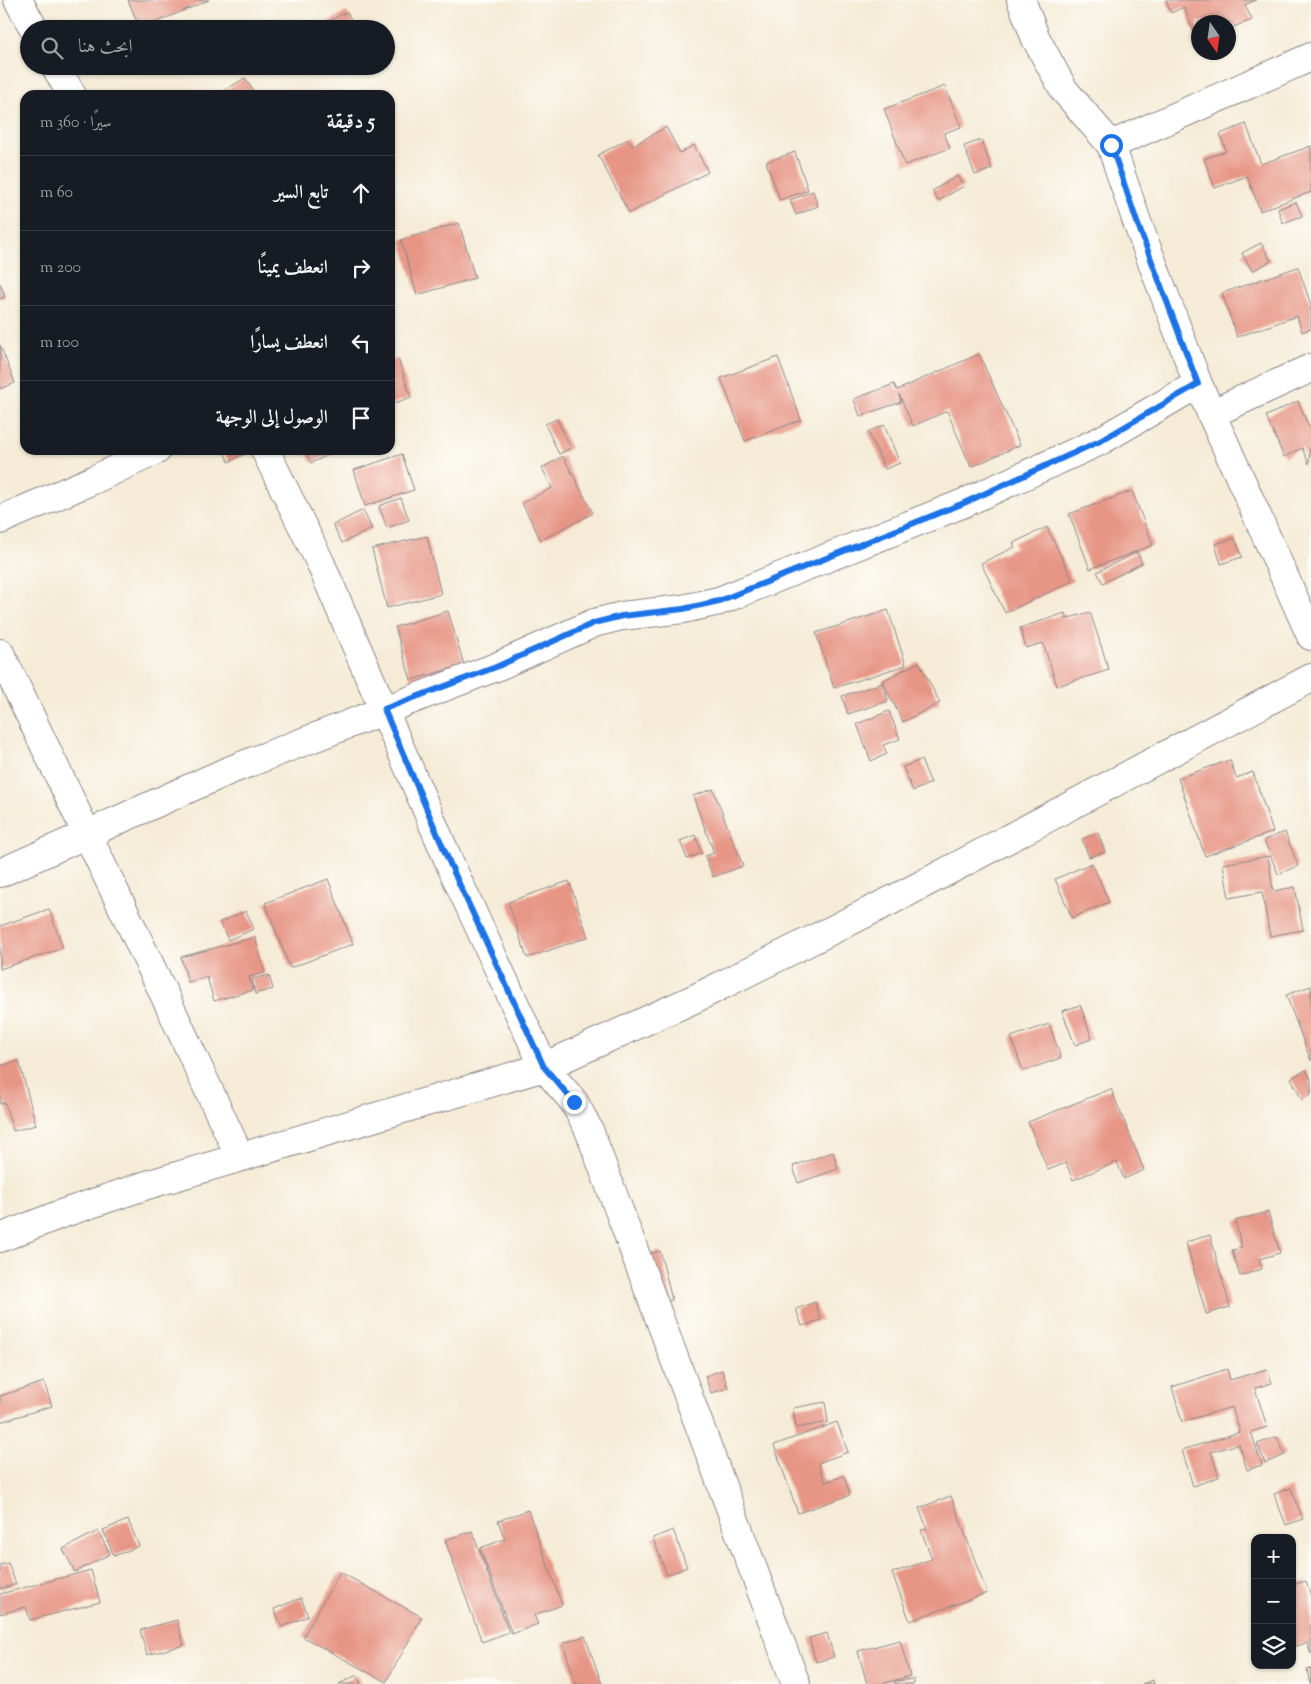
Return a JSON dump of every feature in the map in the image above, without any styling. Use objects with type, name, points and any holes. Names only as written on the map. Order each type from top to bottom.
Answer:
[{"type":"street","points":[[18,0],[29,20]]},
{"type":"street","points":[[1021,0],[1036,39],[1064,90],[1111,145],[1137,222],[1198,384],[1311,636]]},
{"type":"street","points":[[1111,145],[1311,57]]},
{"type":"street","points":[[60,75],[69,90]]},
{"type":"street","points":[[1212,414],[1311,368]]},
{"type":"street","points":[[0,873],[86,833],[228,772],[384,709],[496,667],[594,623],[622,616],[683,609],[719,601],[964,503],[1082,449],[1198,384]]},
{"type":"street","points":[[0,520],[146,455]]},
{"type":"street","points":[[267,455],[320,562],[451,866],[544,1067],[574,1102],[600,1156],[796,1684]]},
{"type":"street","points":[[0,653],[240,1157]]},
{"type":"street","points":[[0,1238],[61,1214],[240,1157],[544,1067],[696,998],[908,892],[1311,678]]},
{"type":"building","points":[[128,0],[209,0],[161,20],[136,20]]},
{"type":"building","points":[[1166,0],[1256,0],[1245,5],[1252,20],[1236,26],[1236,15],[1191,15],[1191,25],[1184,7],[1171,13]]},
{"type":"building","points":[[347,12],[351,20],[331,20]]},
{"type":"building","points":[[245,78],[253,90],[225,90]]},
{"type":"building","points":[[945,86],[961,127],[944,133],[950,148],[905,165],[884,109]]},
{"type":"building","points":[[1246,124],[1261,164],[1311,146],[1311,192],[1260,211],[1247,176],[1215,188],[1204,159],[1226,151],[1220,134]]},
{"type":"building","points":[[666,127],[680,153],[694,145],[708,172],[629,213],[598,155],[628,139],[632,146]]},
{"type":"building","points":[[981,140],[992,169],[975,175],[964,146]]},
{"type":"building","points":[[795,152],[808,190],[780,200],[766,162]]},
{"type":"building","points":[[957,176],[964,186],[938,201],[932,191]]},
{"type":"building","points":[[813,191],[818,206],[796,215],[790,200]]},
{"type":"building","points":[[1296,202],[1302,216],[1283,223],[1278,209]]},
{"type":"building","points":[[459,223],[475,278],[417,295],[401,240]]},
{"type":"building","points":[[1261,243],[1271,261],[1252,271],[1242,253]]},
{"type":"building","points":[[1298,267],[1311,305],[1311,329],[1302,332],[1297,316],[1237,337],[1222,293]]},
{"type":"building","points":[[0,283],[5,297],[0,299]]},
{"type":"building","points":[[0,345],[15,383],[0,389]]},
{"type":"building","points":[[979,354],[1020,445],[971,467],[947,411],[913,426],[899,394],[901,402],[860,416],[854,399],[894,384],[897,390]]},
{"type":"building","points":[[778,357],[801,420],[745,441],[721,378]]},
{"type":"building","points":[[398,359],[411,397],[395,403],[395,360]]},
{"type":"building","points":[[1298,401],[1309,427],[1311,426],[1309,464],[1302,448],[1284,457],[1266,416]]},
{"type":"building","points":[[557,419],[571,448],[559,454],[545,424]]},
{"type":"building","points":[[884,425],[900,463],[885,469],[868,432]]},
{"type":"building","points":[[402,454],[414,490],[365,506],[354,470]]},
{"type":"building","points":[[226,455],[242,455],[229,462]]},
{"type":"building","points":[[307,455],[328,455],[311,463]]},
{"type":"building","points":[[563,456],[593,513],[541,540],[522,503],[552,488],[542,468]]},
{"type":"building","points":[[1132,491],[1153,545],[1090,569],[1069,514]]},
{"type":"building","points":[[401,498],[409,520],[387,528],[379,506]]},
{"type":"building","points":[[363,510],[372,529],[342,543],[333,525]]},
{"type":"building","points":[[1047,527],[1073,581],[1005,613],[981,563],[1015,547],[1013,543]]},
{"type":"building","points":[[427,536],[441,594],[387,608],[372,549]]},
{"type":"building","points":[[1235,538],[1242,557],[1221,564],[1215,544]]},
{"type":"building","points":[[1137,552],[1142,563],[1103,583],[1097,572]]},
{"type":"building","points":[[888,610],[906,665],[834,688],[816,633]]},
{"type":"building","points":[[448,611],[464,665],[411,680],[395,627]]},
{"type":"building","points":[[1090,612],[1109,670],[1057,686],[1043,643],[1026,648],[1020,628],[1065,613],[1066,619]]},
{"type":"building","points":[[919,662],[940,703],[903,722],[882,681]]},
{"type":"building","points":[[883,683],[888,701],[848,714],[842,696]]},
{"type":"building","points":[[889,711],[900,739],[883,745],[887,754],[871,761],[857,724]]},
{"type":"building","points":[[921,760],[931,783],[913,791],[903,767]]},
{"type":"building","points":[[1230,760],[1236,778],[1253,772],[1273,832],[1205,856],[1178,778]]},
{"type":"building","points":[[713,789],[743,866],[713,877],[705,856],[714,853],[693,796]]},
{"type":"building","points":[[1285,832],[1298,866],[1278,874],[1264,840]]},
{"type":"building","points":[[1098,833],[1105,852],[1089,857],[1082,839]]},
{"type":"building","points":[[695,835],[702,853],[687,859],[680,841]]},
{"type":"building","points":[[1268,856],[1273,891],[1295,887],[1303,930],[1270,936],[1262,892],[1229,898],[1223,864]]},
{"type":"building","points":[[1092,863],[1109,902],[1072,918],[1055,879]]},
{"type":"building","points":[[328,879],[353,944],[290,968],[265,903]]},
{"type":"building","points":[[569,881],[588,937],[527,958],[508,902]]},
{"type":"building","points":[[49,909],[63,948],[0,969],[0,926]]},
{"type":"building","points":[[246,911],[254,929],[228,940],[220,922]]},
{"type":"building","points":[[255,937],[265,973],[249,977],[253,990],[214,1001],[207,977],[188,982],[181,957]]},
{"type":"building","points":[[269,975],[273,989],[255,994],[252,979]]},
{"type":"building","points":[[1311,986],[1311,1061],[1286,995]]},
{"type":"building","points":[[1080,1005],[1092,1039],[1075,1045],[1062,1011]]},
{"type":"building","points":[[1049,1024],[1061,1058],[1023,1071],[1011,1037]]},
{"type":"building","points":[[19,1061],[36,1125],[13,1131],[5,1103],[0,1104],[0,1066]]},
{"type":"building","points":[[1306,1070],[1311,1079],[1311,1095],[1302,1100],[1291,1078]]},
{"type":"building","points":[[1111,1089],[1144,1170],[1124,1179],[1117,1162],[1073,1180],[1066,1163],[1048,1170],[1028,1122]]},
{"type":"building","points":[[833,1152],[838,1169],[798,1183],[793,1166]]},
{"type":"building","points":[[1268,1212],[1280,1253],[1259,1259],[1262,1269],[1240,1276],[1232,1250],[1242,1248],[1235,1221]]},
{"type":"building","points":[[1210,1235],[1230,1307],[1206,1314],[1186,1242]]},
{"type":"building","points":[[660,1251],[672,1300],[660,1303],[648,1254]]},
{"type":"building","points":[[815,1302],[821,1320],[802,1326],[796,1309]]},
{"type":"building","points":[[1227,1369],[1230,1380],[1267,1369],[1272,1383],[1255,1388],[1267,1427],[1251,1432],[1262,1465],[1247,1470],[1239,1444],[1211,1452],[1219,1477],[1193,1486],[1182,1450],[1240,1432],[1232,1407],[1182,1422],[1172,1387]]},
{"type":"building","points":[[722,1370],[728,1388],[711,1393],[705,1376]]},
{"type":"building","points":[[44,1382],[52,1406],[0,1422],[0,1396]]},
{"type":"building","points":[[825,1402],[828,1422],[796,1428],[793,1408]]},
{"type":"building","points":[[837,1422],[848,1452],[818,1463],[825,1482],[844,1476],[850,1495],[798,1513],[774,1445]]},
{"type":"building","points":[[1277,1437],[1285,1455],[1265,1463],[1257,1444]]},
{"type":"building","points":[[1291,1488],[1303,1519],[1286,1525],[1274,1494]]},
{"type":"building","points":[[951,1496],[987,1593],[910,1621],[892,1573],[932,1559],[921,1530],[927,1528],[919,1508]]},
{"type":"building","points":[[528,1510],[562,1605],[534,1615],[538,1624],[512,1634],[480,1548],[505,1539],[498,1521]]},
{"type":"building","points":[[128,1520],[139,1546],[114,1556],[103,1530]]},
{"type":"building","points":[[673,1530],[687,1567],[667,1575],[653,1538]]},
{"type":"building","points":[[98,1531],[110,1554],[75,1572],[63,1549]]},
{"type":"building","points":[[472,1531],[509,1632],[482,1642],[445,1540]]},
{"type":"building","points":[[8,1563],[16,1584],[0,1589],[0,1565]]},
{"type":"building","points":[[91,1570],[100,1602],[30,1620],[26,1607],[0,1614],[0,1594]]},
{"type":"building","points":[[340,1572],[422,1617],[386,1682],[303,1637]]},
{"type":"building","points":[[1306,1581],[1311,1597],[1311,1654],[1307,1643],[1296,1646],[1296,1584]]},
{"type":"building","points":[[301,1598],[308,1616],[282,1627],[274,1609]]},
{"type":"building","points":[[177,1620],[184,1645],[147,1655],[140,1630]]},
{"type":"building","points":[[827,1633],[834,1657],[816,1662],[809,1638]]},
{"type":"building","points":[[585,1636],[602,1684],[576,1684],[563,1643]]},
{"type":"building","points":[[900,1640],[910,1676],[881,1684],[867,1684],[858,1651]]},
{"type":"building","points":[[1311,1668],[1311,1683],[1310,1684],[1307,1669]]},
{"type":"building","points":[[357,1675],[361,1684],[339,1684]]},
{"type":"building","points":[[914,1679],[914,1684],[895,1684],[895,1681]]},
{"type":"building","points":[[1153,1680],[1154,1684],[1142,1684]]},
{"type":"route","points":[[574,1102],[544,1067],[451,866],[384,709],[496,667],[594,623],[622,616],[683,609],[719,601],[964,503],[1100,441],[1198,384],[1137,222],[1111,145]]}]
